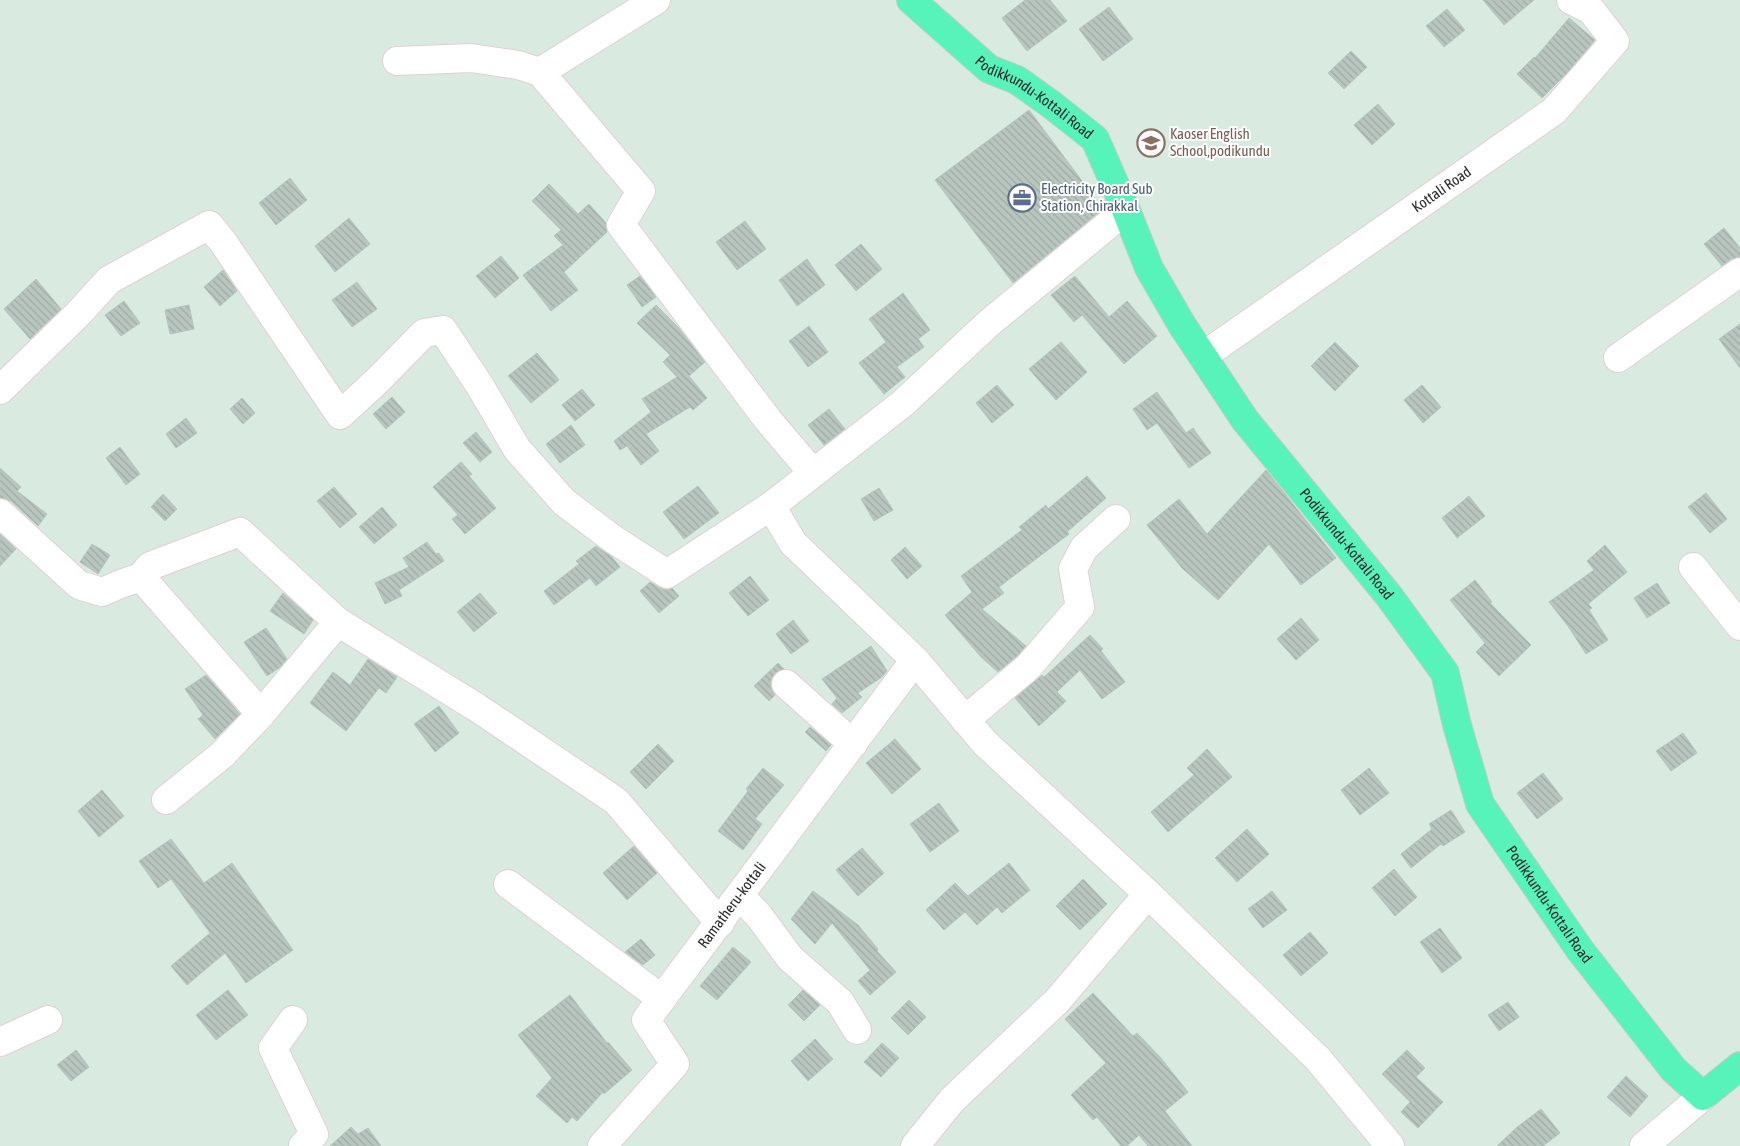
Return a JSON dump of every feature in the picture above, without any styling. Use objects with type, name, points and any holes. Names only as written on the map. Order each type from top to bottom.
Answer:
[{"type":"main road","name":"Podikkundu-Kottali Road","points":[[910,0],[989,69],[1018,80],[1094,139],[1126,210],[1149,268],[1245,420],[1389,596],[1445,673],[1457,725],[1480,804],[1580,950],[1674,1070],[1703,1096]]},
{"type":"main road","points":[[1703,1096],[1740,1066]]},
{"type":"street","points":[[540,72],[656,0]]},
{"type":"street","name":"Kottali Road","points":[[1203,356],[1554,111],[1615,41],[1591,10],[1571,0]]},
{"type":"street","points":[[397,61],[471,58],[518,65],[540,72],[641,191],[621,225],[768,420],[813,473]]},
{"type":"street","points":[[0,390],[77,315],[109,280],[209,225],[229,250],[340,415],[424,334],[443,330],[480,386],[517,449],[564,502],[613,539],[667,574],[770,506],[902,404],[989,323],[1126,210]]},
{"type":"street","points":[[1618,358],[1740,272]]},
{"type":"street","points":[[770,506],[793,543],[915,660],[985,743],[1148,894],[1318,1059],[1390,1146]]},
{"type":"street","points":[[0,513],[79,585],[102,592],[123,582],[141,578],[150,566],[240,532],[338,622],[476,707],[616,801],[720,923]]},
{"type":"street","points":[[965,720],[1028,666],[1080,607],[1073,569],[1084,548],[1116,519]]},
{"type":"street","points":[[1693,567],[1740,626]]},
{"type":"street","points":[[141,578],[261,714]]},
{"type":"street","points":[[166,800],[223,754],[261,714],[338,622]]},
{"type":"street","name":"Ramatheru-kottali","points":[[602,1146],[675,1064],[646,1020],[915,660]]},
{"type":"street","points":[[786,684],[853,744]]},
{"type":"street","points":[[508,884],[662,999]]},
{"type":"street","points":[[915,1146],[952,1100],[1057,1002],[1148,894]]},
{"type":"street","points":[[740,896],[759,916],[790,958],[840,1002],[856,1030]]},
{"type":"street","points":[[0,1042],[48,1020]]},
{"type":"street","points":[[293,1020],[273,1048],[314,1134],[302,1146]]},
{"type":"street","points":[[1644,1146],[1703,1096]]},
{"type":"building","points":[[1025,0],[1050,0],[1067,21],[1027,51],[1002,18]]},
{"type":"building","points":[[1483,0],[1534,0],[1504,25]]},
{"type":"building","points":[[1109,7],[1133,39],[1103,61],[1079,29]]},
{"type":"building","points":[[1447,9],[1465,30],[1444,47],[1426,26]]},
{"type":"building","points":[[1569,18],[1595,40],[1567,73],[1542,98],[1517,74],[1535,58]]},
{"type":"building","points":[[1351,51],[1367,67],[1344,89],[1328,73]]},
{"type":"building","points":[[1378,104],[1395,124],[1372,145],[1354,125]]},
{"type":"building","name":"Electricity Board Sub Station, Chirakkal","points":[[1029,110],[1103,209],[1013,283],[935,180]]},
{"type":"building","points":[[290,178],[307,200],[276,225],[259,203]]},
{"type":"building","points":[[549,184],[578,214],[589,204],[606,223],[607,232],[564,272],[578,290],[551,311],[523,275],[563,245],[554,236],[561,230],[532,201]]},
{"type":"building","points":[[349,218],[370,244],[335,272],[315,246]]},
{"type":"building","points":[[745,221],[766,249],[737,270],[716,242]]},
{"type":"building","points":[[1724,228],[1740,248],[1740,257],[1731,259],[1722,266],[1704,244]]},
{"type":"building","points":[[861,244],[882,269],[856,291],[835,265]]},
{"type":"building","points":[[501,256],[519,278],[495,298],[476,276]]},
{"type":"building","points":[[807,259],[825,285],[797,306],[779,280]]},
{"type":"building","points":[[223,270],[237,291],[220,306],[204,287]]},
{"type":"building","points":[[640,276],[656,297],[642,307],[627,285]]},
{"type":"building","points":[[1075,276],[1109,317],[1127,301],[1157,336],[1124,364],[1082,315],[1074,322],[1051,295]]},
{"type":"building","points":[[36,279],[61,309],[30,339],[4,309]]},
{"type":"building","points":[[357,282],[377,309],[352,327],[332,300]]},
{"type":"building","points":[[903,293],[930,330],[918,339],[924,347],[897,367],[905,377],[884,394],[859,363],[886,342],[869,319]]},
{"type":"building","points":[[124,301],[140,323],[121,336],[105,315]]},
{"type":"building","points":[[189,305],[194,329],[170,334],[165,310]]},
{"type":"building","points":[[656,305],[678,327],[705,362],[689,376],[707,398],[693,410],[690,407],[646,434],[659,451],[641,465],[627,446],[620,450],[614,441],[651,412],[642,399],[677,377],[663,362],[670,355],[637,323]]},
{"type":"building","points":[[1740,324],[1740,368],[1719,339]]},
{"type":"building","points":[[809,326],[828,352],[808,367],[789,341]]},
{"type":"building","points":[[1061,342],[1087,372],[1056,400],[1029,369]]},
{"type":"building","points":[[1335,342],[1359,366],[1335,391],[1311,366]]},
{"type":"building","points":[[537,353],[559,380],[531,403],[508,376]]},
{"type":"building","points":[[997,385],[1014,405],[992,423],[976,403]]},
{"type":"building","points":[[1422,385],[1441,407],[1423,423],[1404,400]]},
{"type":"building","points":[[582,389],[595,405],[575,421],[562,405]]},
{"type":"building","points":[[1157,392],[1186,433],[1193,428],[1211,453],[1189,468],[1157,423],[1147,430],[1133,409]]},
{"type":"building","points":[[392,397],[405,412],[386,429],[373,414]]},
{"type":"building","points":[[242,398],[255,413],[243,424],[230,409]]},
{"type":"building","points":[[829,409],[845,429],[824,445],[808,425]]},
{"type":"building","points":[[186,418],[197,433],[176,448],[166,434]]},
{"type":"building","points":[[571,425],[585,445],[560,463],[546,444]]},
{"type":"building","points":[[476,432],[492,452],[480,462],[463,443]]},
{"type":"building","points":[[120,447],[140,474],[126,485],[106,458]]},
{"type":"building","points":[[461,462],[472,474],[469,476],[496,508],[465,534],[452,519],[458,515],[433,487]]},
{"type":"building","points":[[0,468],[21,487],[17,491],[47,514],[38,526],[11,501],[0,498]]},
{"type":"building","points":[[1266,470],[1336,558],[1301,585],[1269,544],[1218,600],[1182,568],[1147,525],[1179,499],[1207,534]]},
{"type":"building","points":[[1087,476],[1106,498],[1067,532],[1069,534],[999,587],[1004,593],[982,609],[1026,646],[998,672],[981,657],[945,615],[972,592],[961,576],[1022,530],[1019,527],[1046,505],[1048,509]]},
{"type":"building","points":[[698,486],[719,513],[684,539],[663,512]]},
{"type":"building","points":[[334,487],[357,514],[340,528],[317,501]]},
{"type":"building","points":[[879,488],[893,510],[874,521],[861,499]]},
{"type":"building","points":[[1706,493],[1727,519],[1710,533],[1688,507]]},
{"type":"building","points":[[163,494],[177,509],[165,521],[151,507]]},
{"type":"building","points":[[1469,496],[1485,516],[1457,538],[1442,518]]},
{"type":"building","points":[[382,507],[397,525],[374,544],[359,527]]},
{"type":"building","points":[[0,534],[16,549],[0,566]]},
{"type":"building","points":[[427,542],[436,554],[439,553],[444,561],[399,590],[402,596],[385,604],[375,583],[409,567],[403,558]]},
{"type":"building","points":[[92,544],[110,555],[98,574],[80,562]]},
{"type":"building","points":[[1605,545],[1627,572],[1588,604],[1592,608],[1589,610],[1608,640],[1586,654],[1568,626],[1549,602],[1594,570],[1587,561]]},
{"type":"building","points":[[596,546],[612,557],[620,567],[596,586],[590,578],[554,605],[544,591],[579,564],[576,561]]},
{"type":"building","points":[[905,547],[922,566],[907,579],[891,560]]},
{"type":"building","points":[[750,576],[769,600],[748,616],[729,593]]},
{"type":"building","points":[[1475,580],[1492,602],[1490,603],[1531,645],[1499,676],[1476,652],[1485,643],[1450,600]]},
{"type":"building","points":[[650,582],[666,590],[672,588],[679,596],[659,613],[640,591]]},
{"type":"building","points":[[1657,583],[1670,603],[1647,618],[1634,598]]},
{"type":"building","points":[[283,593],[313,620],[304,634],[270,611]]},
{"type":"building","points":[[480,593],[497,613],[474,632],[457,612]]},
{"type":"building","points":[[1301,618],[1319,640],[1296,660],[1277,639]]},
{"type":"building","points":[[793,620],[809,641],[791,654],[776,634]]},
{"type":"building","points":[[266,628],[287,659],[279,668],[267,676],[244,642]]},
{"type":"building","points":[[1090,635],[1103,649],[1101,651],[1125,682],[1102,699],[1080,670],[1057,692],[1066,701],[1039,726],[1015,698],[1042,675],[1044,677]]},
{"type":"building","points":[[871,646],[887,671],[882,677],[858,693],[862,697],[842,713],[832,704],[837,698],[822,679]]},
{"type":"building","points":[[368,659],[397,677],[386,693],[379,688],[346,731],[310,703],[333,672],[350,685]]},
{"type":"building","points":[[778,663],[784,669],[775,673],[771,680],[771,688],[775,695],[769,701],[754,686]]},
{"type":"building","points":[[206,675],[240,714],[215,739],[198,719],[203,715],[185,689]]},
{"type":"building","points":[[439,706],[459,733],[435,752],[414,724]]},
{"type":"building","points":[[810,727],[831,745],[826,751],[805,732]]},
{"type":"building","points":[[1683,733],[1697,753],[1671,771],[1656,751]]},
{"type":"building","points":[[895,739],[921,769],[892,794],[866,763]]},
{"type":"building","points":[[658,744],[674,761],[646,789],[630,772]]},
{"type":"building","points":[[1207,749],[1232,777],[1168,832],[1151,812],[1194,775],[1187,768]]},
{"type":"building","points":[[763,768],[784,785],[755,819],[762,824],[743,850],[718,831],[748,791],[746,789]]},
{"type":"building","points":[[1369,768],[1389,793],[1360,815],[1341,790]]},
{"type":"building","points":[[1543,773],[1563,799],[1537,819],[1517,793]]},
{"type":"building","points":[[102,790],[124,816],[99,837],[78,811]]},
{"type":"building","points":[[939,803],[959,831],[930,852],[910,824]]},
{"type":"building","points":[[1451,810],[1465,832],[1443,846],[1441,844],[1411,868],[1401,854],[1432,829],[1429,824]]},
{"type":"building","points":[[1247,829],[1269,854],[1237,882],[1215,858]]},
{"type":"building","points":[[171,839],[204,883],[232,863],[293,950],[246,983],[225,953],[187,985],[171,966],[210,933],[171,879],[158,888],[139,861]]},
{"type":"building","points":[[634,846],[657,873],[627,900],[603,873]]},
{"type":"building","points":[[862,848],[884,873],[858,896],[836,870]]},
{"type":"building","points":[[1009,863],[1030,890],[1002,913],[997,907],[977,925],[965,912],[944,930],[926,910],[955,883],[968,896]]},
{"type":"building","points":[[1394,869],[1417,897],[1395,916],[1372,888]]},
{"type":"building","points":[[1083,879],[1107,904],[1080,930],[1056,906]]},
{"type":"building","points":[[813,891],[858,925],[878,949],[877,951],[896,972],[870,995],[858,981],[870,970],[832,923],[815,944],[791,919]]},
{"type":"building","points":[[1272,891],[1287,910],[1263,928],[1248,909]]},
{"type":"building","points":[[1440,928],[1462,958],[1442,973],[1420,942]]},
{"type":"building","points":[[1310,932],[1328,953],[1301,976],[1283,955]]},
{"type":"building","points":[[641,939],[655,955],[643,965],[625,952]]},
{"type":"building","points":[[733,947],[751,962],[717,1000],[700,986]]},
{"type":"building","points":[[228,990],[248,1015],[216,1040],[196,1015]]},
{"type":"building","points":[[803,990],[820,1005],[804,1021],[788,1005]]},
{"type":"building","points":[[1093,993],[1133,1036],[1137,1033],[1160,1057],[1188,1092],[1165,1111],[1192,1146],[1148,1146],[1139,1135],[1127,1146],[1121,1146],[1097,1117],[1093,1120],[1071,1095],[1106,1063],[1065,1019]]},
{"type":"building","points":[[570,995],[607,1043],[632,1070],[604,1094],[603,1092],[577,1121],[572,1117],[567,1123],[536,1096],[552,1078],[518,1035]]},
{"type":"building","points":[[909,1000],[926,1017],[908,1035],[891,1018]]},
{"type":"building","points":[[1508,1002],[1519,1017],[1499,1031],[1488,1015]]},
{"type":"building","points":[[815,1039],[833,1059],[808,1081],[791,1061]]},
{"type":"building","points":[[882,1043],[899,1058],[881,1077],[864,1062]]},
{"type":"building","points":[[76,1050],[89,1067],[71,1081],[57,1065]]},
{"type":"building","points":[[1407,1050],[1425,1068],[1416,1077],[1443,1102],[1418,1128],[1401,1112],[1410,1102],[1382,1074]]},
{"type":"building","points":[[1626,1076],[1648,1096],[1630,1117],[1607,1097]]},
{"type":"building","points":[[1541,1109],[1560,1133],[1543,1146],[1497,1146],[1516,1128]]},
{"type":"building","points":[[351,1127],[358,1134],[368,1128],[381,1146],[330,1146]]},
{"type":"place","name":"Kaoser English School,podikundu","points":[[1151,143]]},
{"type":"place","name":"Electricity Board Sub Station, Chirakkal","points":[[1022,198]]}]
